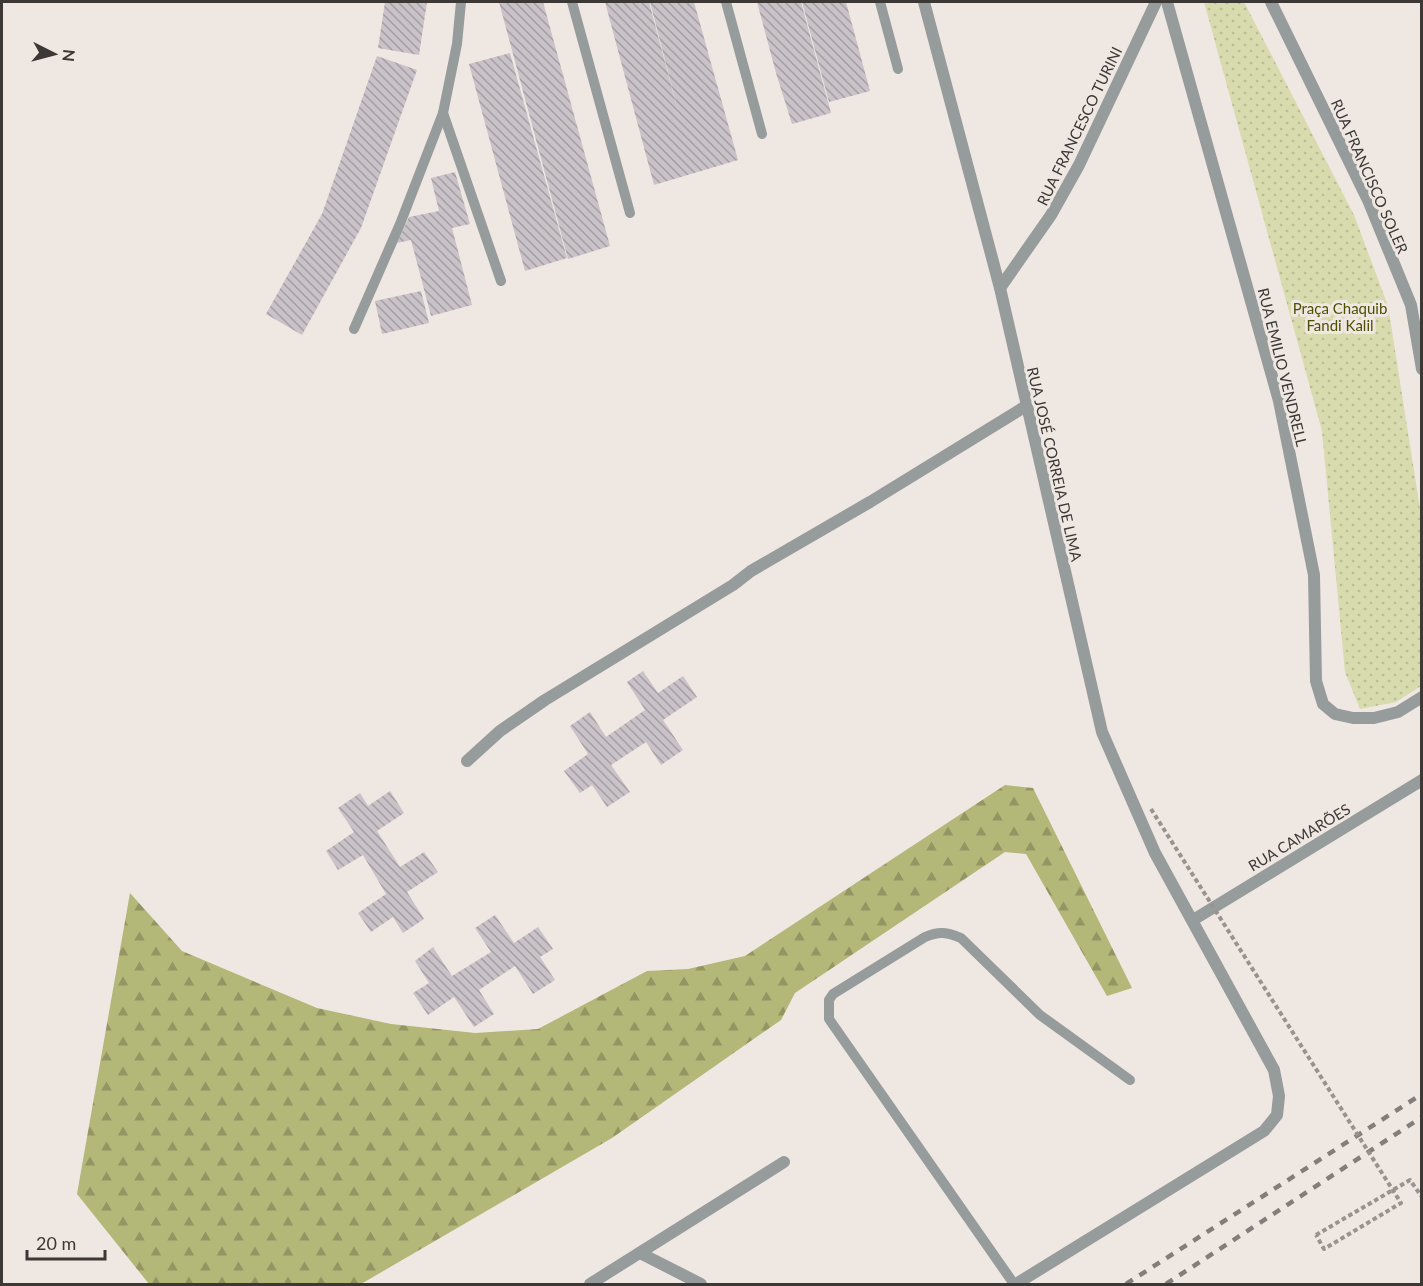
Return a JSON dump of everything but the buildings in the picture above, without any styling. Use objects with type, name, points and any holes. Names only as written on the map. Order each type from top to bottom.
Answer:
[{"type":"street","name":"RUA JOSÉ CORREIA DE LIMA","points":[[924,2],[1000,288],[1102,732],[1155,853],[1274,1070],[1279,1096],[1277,1115],[1264,1131],[1015,1284]]},
{"type":"street","name":"RUA FRANCESCO TURINI","points":[[1000,288],[1051,215],[1079,165],[1156,2]]},
{"type":"street","name":"RUA EMILIO VENDRELL","points":[[1167,2],[1280,400],[1314,575],[1316,681],[1323,704],[1335,714],[1353,718],[1374,718],[1398,712],[1422,697]]},
{"type":"street","name":"RUA FRANCISCO SOLER","points":[[1271,2],[1368,200],[1411,305],[1422,369]]},
{"type":"street","points":[[467,761],[500,731],[545,700],[733,585],[751,571],[870,502],[1026,406]]},
{"type":"street","name":"RUA CAMARÕES","points":[[1193,920],[1422,780]]},
{"type":"street","points":[[590,1284],[784,1162]]},
{"type":"street","points":[[640,1253],[701,1284]]},
{"type":"lane","points":[[354,329],[400,224],[443,113],[457,44],[461,2]]},
{"type":"lane","points":[[572,2],[630,213]]},
{"type":"lane","points":[[726,2],[762,134]]},
{"type":"lane","points":[[880,2],[898,69]]},
{"type":"lane","points":[[443,113],[501,280]]},
{"type":"lane","points":[[1015,1284],[829,1019],[829,1000],[833,994],[924,937],[936,932],[947,932],[961,938],[1040,1015],[1130,1080]]},
{"type":"path","points":[[1151,809],[1401,1203],[1324,1249],[1316,1235],[1410,1180],[1422,1197]]},
{"type":"green space","name":"Praça Chaquib Fandi Kalil","points":[[1204,2],[1244,2],[1354,215],[1388,306],[1421,515],[1421,686],[1396,702],[1360,709],[1345,672],[1322,431]]},
{"type":"green space","points":[[1005,785],[1033,788],[1132,988],[1107,996],[1026,854],[1005,852],[795,993],[781,1020],[612,1138],[361,1284],[149,1284],[77,1194],[130,893],[182,951],[317,1008],[391,1024],[475,1033],[538,1029],[647,971],[688,969],[745,956]]},
{"type":"railway","points":[[1126,1284],[1422,1094]]},
{"type":"railway","points":[[1166,1284],[1422,1117]]}]
